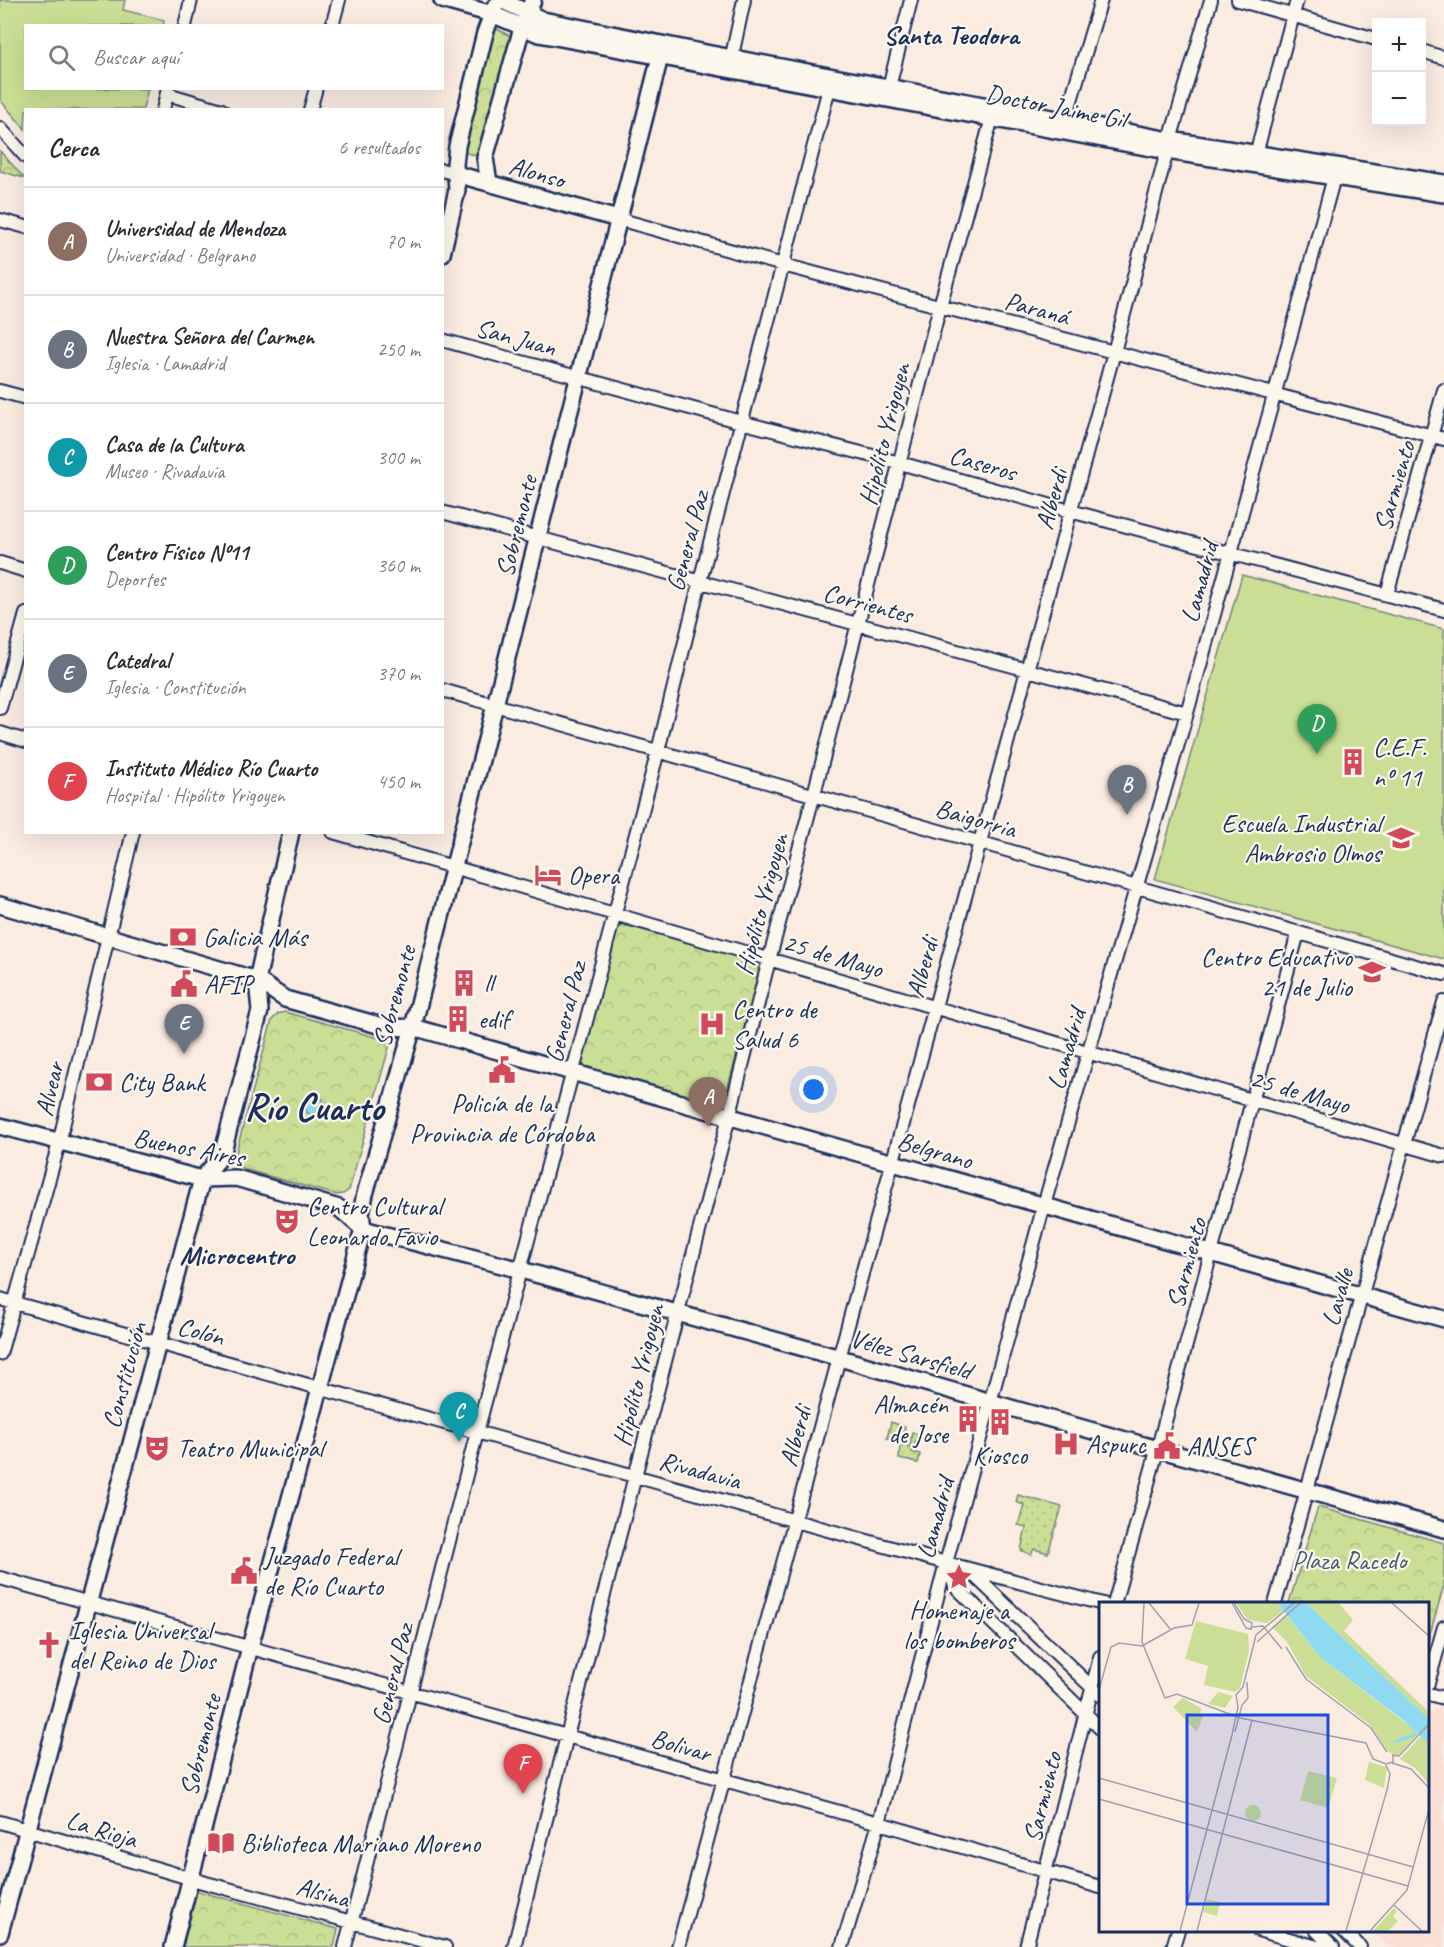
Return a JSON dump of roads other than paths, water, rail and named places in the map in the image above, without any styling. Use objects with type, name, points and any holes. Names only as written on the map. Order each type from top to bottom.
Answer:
[{"type":"main road","name":"Doctor Jaime Gil","points":[[442,0],[494,7],[522,28],[539,34],[660,57],[730,64],[1169,146],[1336,171],[1444,183]]},
{"type":"main road","points":[[501,0],[530,6],[543,20],[730,64]]},
{"type":"main road","points":[[489,183],[485,158],[530,6]]},
{"type":"main road","points":[[444,245],[457,190],[449,172],[455,164],[457,146],[485,33],[494,7]]},
{"type":"main road","name":"Sobremonte","points":[[173,1947],[250,1647],[363,1229],[361,1214],[365,1194],[413,1027],[660,57]]},
{"type":"main road","name":"Doctor Jaime Gil","points":[[730,64],[829,88],[887,92],[992,118],[1064,126]]},
{"type":"main road","name":"Doctor Jaime Gil","points":[[1169,146],[1256,154],[1444,194]]},
{"type":"main road","name":"Alonso","points":[[449,172],[618,219]]},
{"type":"main road","name":"Constitución","points":[[0,1933],[202,1179],[222,1155],[260,1011],[257,980],[291,834]]},
{"type":"main road","name":"Belgrano","points":[[0,905],[257,980],[285,999],[389,1028],[413,1027],[1444,1319]]},
{"type":"main road","name":"Buenos Aires","points":[[0,1126],[202,1179],[236,1178],[339,1208],[363,1229]]},
{"type":"main road","name":"Vélez Sarsfield","points":[[363,1229],[840,1358],[1444,1529]]},
{"type":"street","points":[[185,24],[191,0]]},
{"type":"street","points":[[333,24],[339,0]]},
{"type":"street","points":[[730,64],[744,0]]},
{"type":"street","points":[[887,92],[911,0]]},
{"type":"street","points":[[1064,126],[1101,0]]},
{"type":"street","name":"Alberdi","points":[[678,1947],[1169,146],[1211,0]]},
{"type":"street","points":[[1238,0],[1372,38]]},
{"type":"street","points":[[1256,154],[1297,0]]},
{"type":"street","points":[[1426,52],[1444,58]]},
{"type":"street","name":"General Paz","points":[[345,1947],[477,1432],[658,751],[829,88]]},
{"type":"street","points":[[311,108],[315,90]]},
{"type":"street","points":[[164,108],[168,92],[216,108]]},
{"type":"street","name":"Hipólito Yrigoyen","points":[[514,1947],[768,960],[814,794],[940,306],[992,118]]},
{"type":"street","points":[[0,128],[24,155]]},
{"type":"street","name":"Lamadrid","points":[[842,1947],[879,1823],[946,1563],[1044,1205],[1187,714],[1336,171]]},
{"type":"street","name":"Paraná","points":[[618,219],[1275,396],[1438,437]]},
{"type":"street","points":[[0,220],[24,226]]},
{"type":"street","name":"San Juan","points":[[444,341],[578,377]]},
{"type":"street","name":"Caseros","points":[[578,377],[1444,610]]},
{"type":"street","name":"Sarmiento","points":[[1387,594],[1438,437],[1444,390]]},
{"type":"street","points":[[0,391],[24,397]]},
{"type":"street","name":"Corrientes","points":[[444,513],[1187,714]]},
{"type":"street","points":[[0,563],[24,570]]},
{"type":"street","points":[[0,708],[24,621]]},
{"type":"street","name":"Baigorria","points":[[444,691],[1444,974]]},
{"type":"street","points":[[0,733],[24,740]]},
{"type":"street","name":"Alvear","points":[[0,1354],[59,1143],[133,834]]},
{"type":"street","name":"25 de Mayo","points":[[340,834],[1444,1156]]},
{"type":"street","name":"Sarmiento","points":[[1115,1602],[1298,933]]},
{"type":"street","name":"Lavalle","points":[[1276,1602],[1444,1002]]},
{"type":"street","name":"Colón","points":[[0,1299],[320,1387]]},
{"type":"street","name":"Rivadavia","points":[[320,1387],[946,1563],[1099,1603]]},
{"type":"street","points":[[946,1563],[976,1577],[1097,1691]]},
{"type":"street","points":[[946,1563],[955,1586],[1099,1726]]},
{"type":"street","name":"Bolivar","points":[[0,1578],[1099,1886]]},
{"type":"street","points":[[1429,1679],[1444,1626]]},
{"type":"street","name":"Sarmiento","points":[[1026,1947],[1086,1714],[1097,1691],[1099,1674]]},
{"type":"street","points":[[1429,1694],[1444,1698]]},
{"type":"street","name":"La Rioja","points":[[0,1822],[191,1879]]},
{"type":"street","name":"Alsina","points":[[191,1879],[445,1947]]},
{"type":"street","points":[[1173,1947],[1177,1932]]},
{"type":"street","points":[[1265,1932],[1317,1947]]},
{"type":"street","points":[[1318,1932],[1334,1947]]},
{"type":"street","points":[[1348,1936],[1360,1947]]},
{"type":"water","points":[[310,1095],[318,1095],[324,1101],[324,1109],[318,1115],[310,1115],[304,1109],[304,1101]]},
{"type":"place","name":"Centro Físico Nº11","points":[[1317,754]]},
{"type":"place","name":"C.E.F. nº 11","points":[[1353,762]]},
{"type":"place","name":"Nuestra Señora del Carmen","points":[[1127,815]]},
{"type":"place","name":"Escuela Industrial Ambrosio Olmos","points":[[1401,838]]},
{"type":"place","name":"Opera","points":[[548,875]]},
{"type":"place","name":"Galicia Más","points":[[183,937]]},
{"type":"place","name":"Centro Educativo 21 de Julio","points":[[1372,972]]},
{"type":"place","name":"ll","points":[[464,983]]},
{"type":"place","name":"AFIP","points":[[184,984]]},
{"type":"place","name":"edif","points":[[458,1019]]},
{"type":"place","name":"Centro de Salud 6","points":[[712,1024]]},
{"type":"place","name":"Catedral","points":[[184,1054]]},
{"type":"place","name":"Policía de la Provincia de Córdoba","points":[[502,1070]]},
{"type":"place","name":"City Bank","points":[[99,1082]]},
{"type":"place","name":"Universidad de Mendoza","points":[[708,1127]]},
{"type":"place","name":"Centro Cultural Leonardo Favio","points":[[287,1221]]},
{"type":"place","name":"Almacén de Jose","points":[[968,1419]]},
{"type":"place","name":"Kiosco","points":[[1000,1422]]},
{"type":"place","name":"Casa de la Cultura","points":[[459,1442]]},
{"type":"place","name":"Aspurc","points":[[1066,1444]]},
{"type":"place","name":"ANSES","points":[[1167,1446]]},
{"type":"place","name":"Teatro Municipal","points":[[157,1448]]},
{"type":"place","name":"Juzgado Federal de Río Cuarto","points":[[244,1571]]},
{"type":"place","name":"Homenaje a los bomberos","points":[[959,1577]]},
{"type":"place","name":"Iglesia Universal del Reino de Dios","points":[[49,1645]]},
{"type":"place","name":"Instituto Médico Río Cuarto","points":[[523,1794]]},
{"type":"place","name":"Biblioteca Mariano Moreno","points":[[221,1843]]},
{"type":"district","name":"Santa Teodora","points":[[951,35]]},
{"type":"district","name":"Río Cuarto","points":[[314,1107]]},
{"type":"district","name":"Microcentro","points":[[237,1255]]},
{"type":"park label","name":"Plaza Racedo","points":[[1349,1560]]}]
